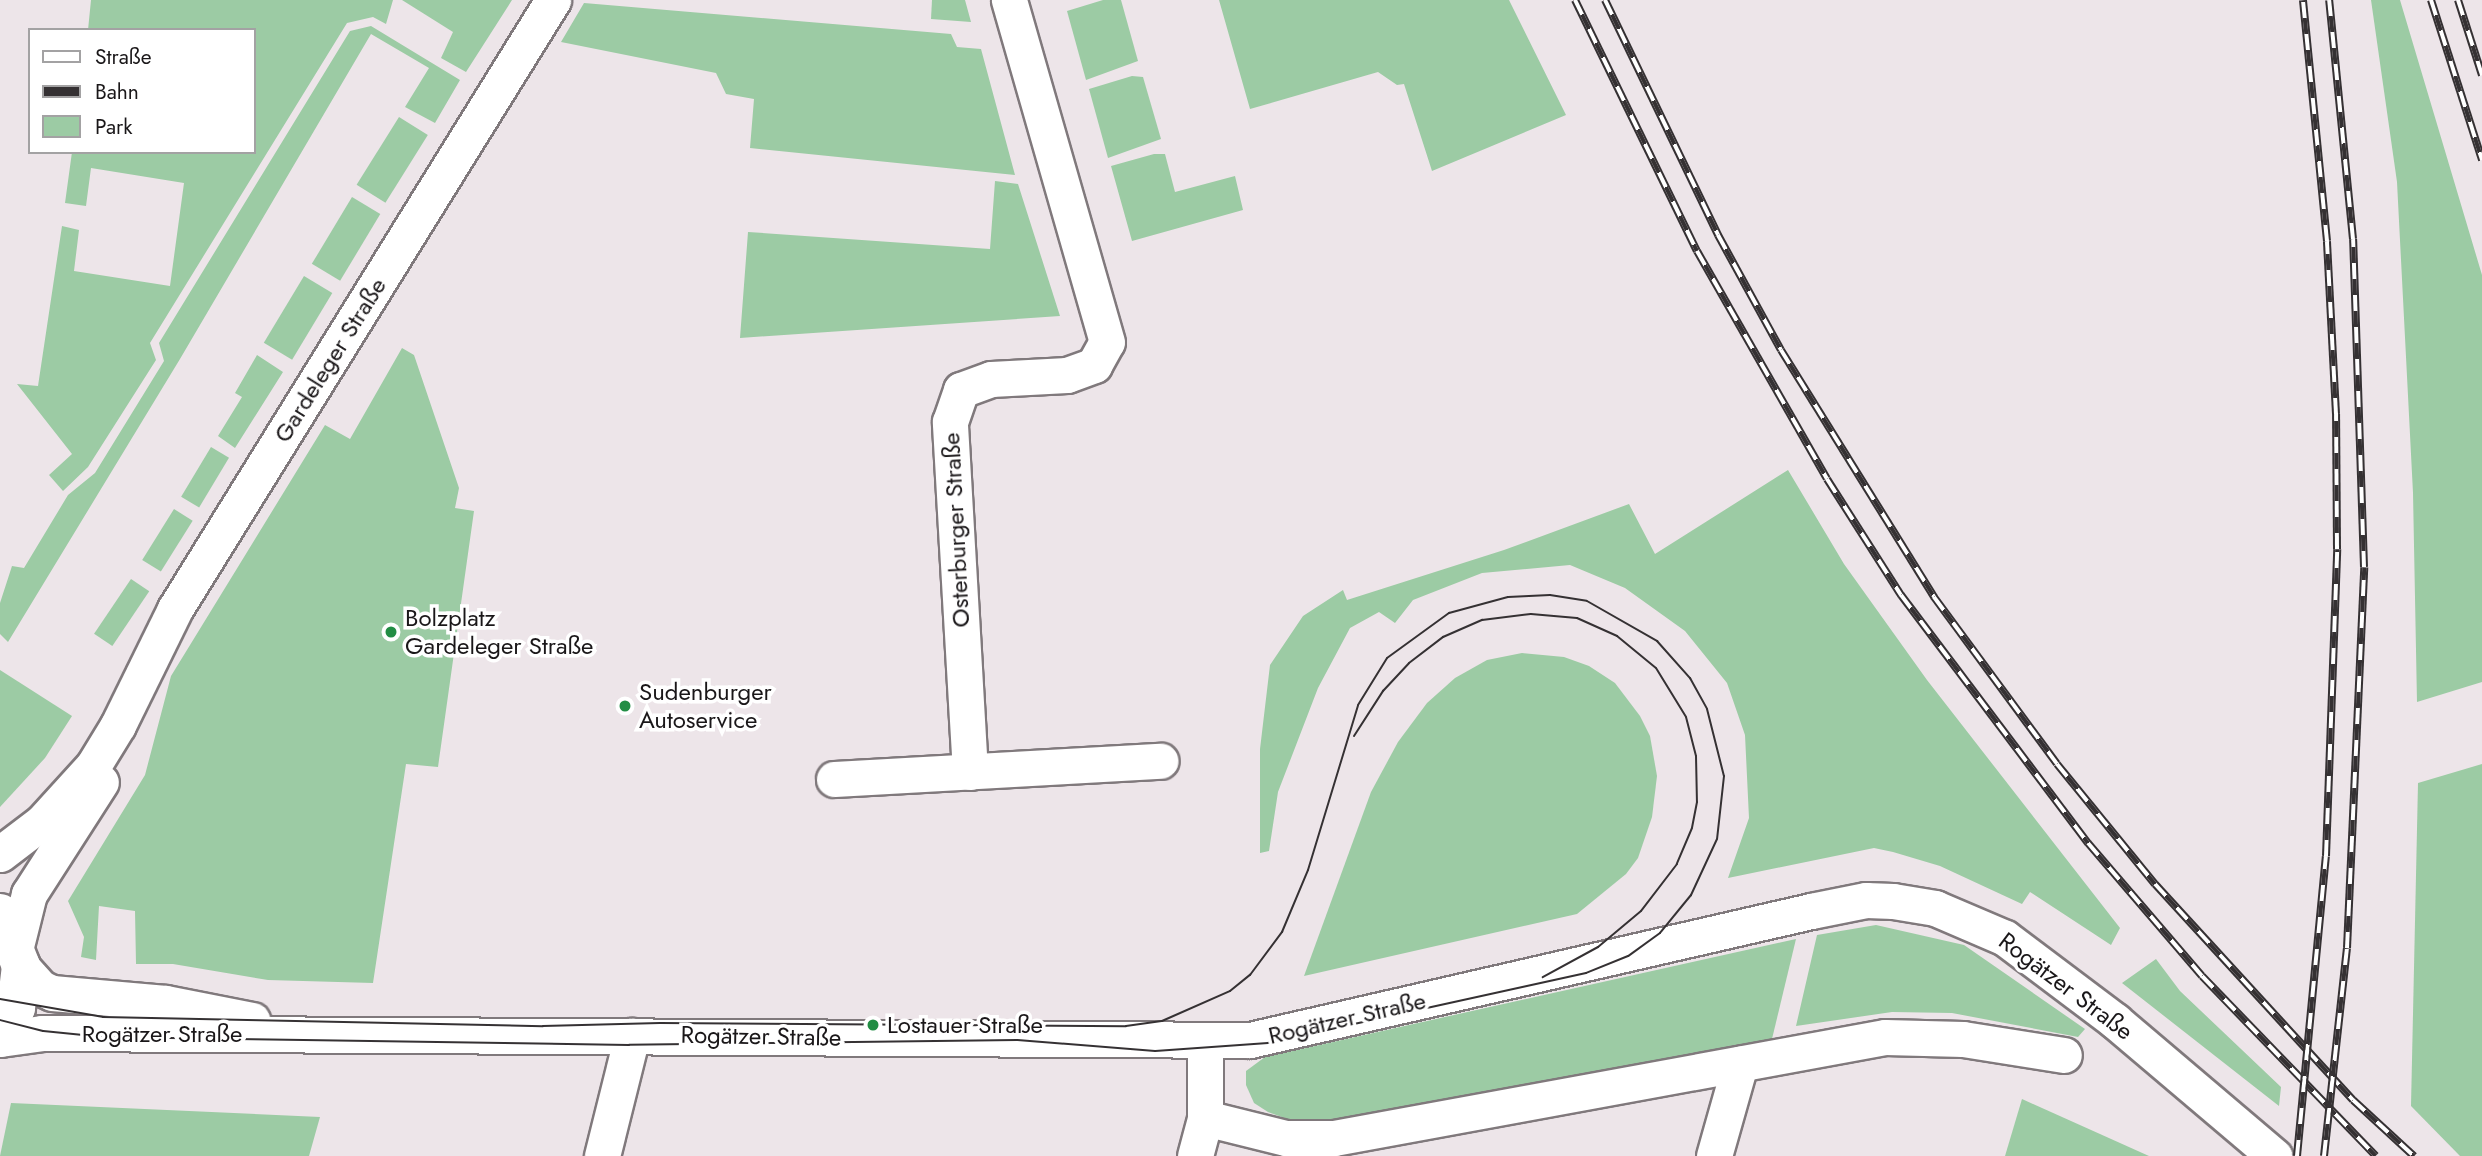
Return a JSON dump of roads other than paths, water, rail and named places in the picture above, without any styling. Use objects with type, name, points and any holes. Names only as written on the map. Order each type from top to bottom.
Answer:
[{"type":"street","name":"Gardeleger Straße","points":[[0,854],[42,822],[93,766],[118,725],[175,609],[553,0]]},
{"type":"street","name":"Osterburger Straße","points":[[970,772],[950,422],[961,390],[991,379],[1067,375],[1094,365],[1107,342],[1009,0]]},
{"type":"street","name":"Gardeleger Straße","points":[[13,942],[29,894],[102,780],[118,725]]},
{"type":"street","points":[[834,779],[1161,761]]},
{"type":"street","name":"Rogätzer Straße","points":[[0,1038],[42,1033],[1250,1040],[1811,911],[1866,900],[1893,901],[1936,908],[2005,938],[2115,1021],[2274,1156]]},
{"type":"street","points":[[0,1038],[16,1008],[13,942]]},
{"type":"street","name":"Rogätzer Straße","points":[[13,942],[41,988],[52,993],[166,1003],[324,1034]]},
{"type":"street","points":[[602,1156],[632,1036]]},
{"type":"street","points":[[1205,1118],[1286,1138],[1334,1138],[1885,1037],[1963,1039],[2064,1055]]},
{"type":"street","points":[[1195,1156],[1205,1118],[1205,1040]]},
{"type":"street","points":[[1714,1156],[1740,1064]]},
{"type":"tram line","points":[[0,999],[103,1017],[543,1026],[660,1023],[1126,1026],[1162,1021],[1230,991],[1250,975],[1282,932],[1308,870],[1358,705],[1387,658],[1449,613],[1508,597],[1550,595],[1587,601],[1657,641],[1690,678],[1707,709],[1724,776],[1717,839],[1691,895],[1660,933],[1628,956],[1586,973],[1268,1043],[1155,1051],[1017,1040],[629,1045],[103,1037],[43,1031],[0,1020]]},
{"type":"tram line","points":[[1354,736],[1383,691],[1409,663],[1443,637],[1482,620],[1531,614],[1577,618],[1617,636],[1656,668],[1686,717],[1696,756],[1697,802],[1692,828],[1677,864],[1641,911],[1598,947],[1543,977]]},
{"type":"railway","points":[[1575,0],[1697,251],[1827,479],[1901,595],[2088,843],[2202,976],[2376,1156]]},
{"type":"railway","points":[[1605,0],[1718,235],[1781,350],[1934,597],[2057,764],[2155,884],[2353,1100],[2414,1156]]},
{"type":"railway","points":[[2297,1156],[2326,856],[2337,549],[2336,414],[2327,241],[2303,0]]},
{"type":"railway","points":[[2324,1156],[2347,948],[2364,567],[2353,239],[2329,0]]},
{"type":"railway","points":[[2431,0],[2482,160]]},
{"type":"railway","points":[[2458,0],[2482,75]]},
{"type":"place","name":"Bolzplatz Gardeleger Straße","points":[[391,632]]},
{"type":"place","name":"Sudenburger Autoservice","points":[[625,706]]},
{"type":"place","name":"Lostauer Straße","points":[[873,1025]]}]
